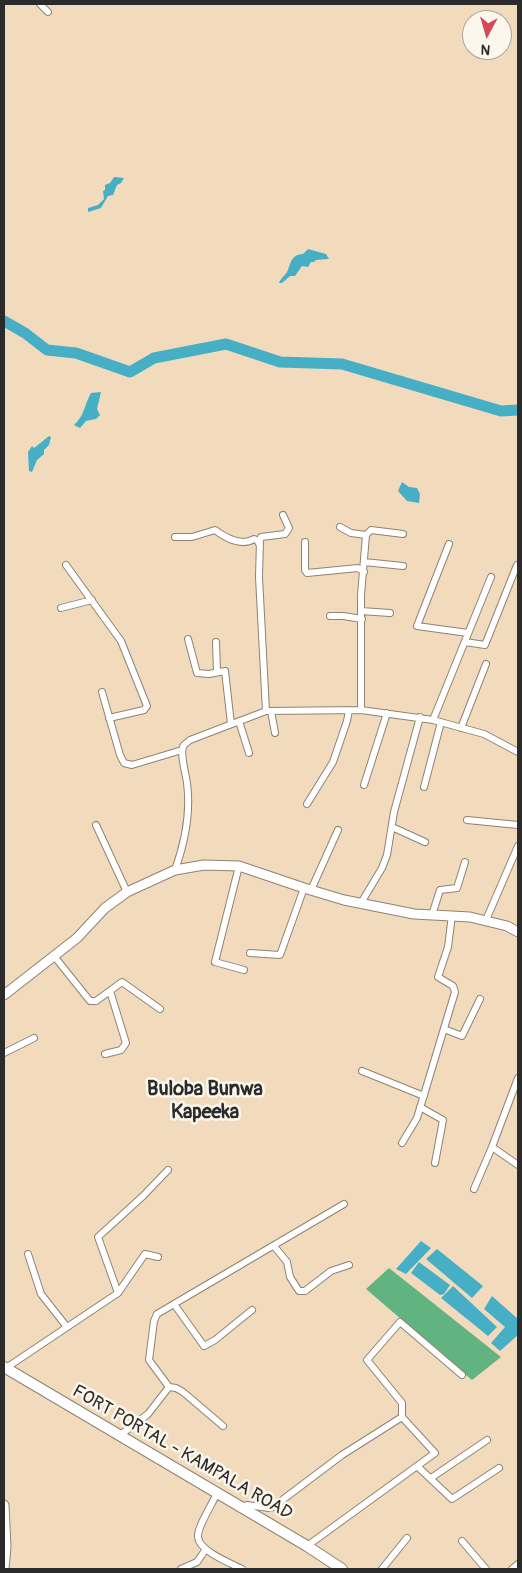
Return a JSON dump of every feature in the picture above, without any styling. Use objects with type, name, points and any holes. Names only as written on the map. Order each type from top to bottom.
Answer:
[{"type":"main road","name":"FORT PORTAL - KAMPALA ROAD","points":[[5,1368],[307,1546],[342,1569]]},
{"type":"street","points":[[40,4],[48,12]]},
{"type":"street","points":[[275,733],[268,711],[259,577],[259,544],[261,537],[284,534],[289,528],[283,514]]},
{"type":"street","points":[[340,527],[351,533],[366,535]]},
{"type":"street","points":[[175,537],[192,537],[215,530],[238,542],[248,542],[254,539],[259,544]]},
{"type":"street","points":[[361,710],[361,595],[366,535],[371,530],[403,534]]},
{"type":"street","points":[[305,542],[305,570],[307,573],[358,568],[364,572]]},
{"type":"street","points":[[450,544],[417,626],[468,633]]},
{"type":"street","points":[[364,562],[403,566]]},
{"type":"street","points":[[66,565],[121,641],[147,706],[144,710],[110,718]]},
{"type":"street","points":[[465,642],[485,645],[517,565]]},
{"type":"street","points":[[433,720],[490,577]]},
{"type":"street","points":[[61,608],[92,600]]},
{"type":"street","points":[[361,611],[390,613]]},
{"type":"street","points":[[330,616],[362,619]]},
{"type":"street","points":[[188,639],[197,673],[225,671],[231,724]]},
{"type":"street","points":[[216,642],[217,672]]},
{"type":"street","points":[[461,728],[486,664]]},
{"type":"street","points":[[102,692],[124,763],[132,765],[182,750]]},
{"type":"street","points":[[307,804],[333,762],[349,710]]},
{"type":"street","points":[[175,870],[183,847],[189,806],[188,784],[182,750],[184,744],[190,740],[268,711],[361,710],[420,717],[484,734],[518,752]]},
{"type":"street","points":[[364,785],[387,713]]},
{"type":"street","points":[[361,903],[382,868],[387,855],[394,812],[420,717]]},
{"type":"street","points":[[239,721],[249,753]]},
{"type":"street","points":[[424,787],[441,722]]},
{"type":"street","points":[[467,820],[518,825]]},
{"type":"street","points":[[96,825],[127,892]]},
{"type":"street","points":[[392,827],[425,842]]},
{"type":"street","points":[[250,953],[280,955],[307,889],[338,830]]},
{"type":"street","points":[[486,920],[518,846]]},
{"type":"street","points":[[432,915],[440,890],[457,888],[465,862]]},
{"type":"street","points":[[4,995],[77,938],[105,908],[127,892],[175,870],[204,865],[239,866],[307,889],[361,903],[414,914],[470,916],[518,932]]},
{"type":"street","points":[[239,866],[215,962],[244,970]]},
{"type":"street","points":[[402,1143],[417,1118],[455,992],[453,986],[438,977],[448,947],[452,915]]},
{"type":"street","points":[[54,956],[88,1000],[96,1001],[122,982],[160,1009]]},
{"type":"street","points":[[105,1054],[122,1050],[126,1043],[110,991]]},
{"type":"street","points":[[444,1029],[462,1036],[480,999]]},
{"type":"street","points":[[4,1053],[34,1038]]},
{"type":"street","points":[[362,1070],[424,1096]]},
{"type":"street","points":[[474,1189],[518,1078]]},
{"type":"street","points":[[420,1107],[443,1120],[435,1163]]},
{"type":"street","points":[[492,1147],[518,1165]]},
{"type":"street","points":[[118,1293],[98,1237],[168,1170]]},
{"type":"street","points":[[223,1426],[183,1392],[169,1387],[151,1365],[149,1356],[155,1317],[157,1314],[344,1204]]},
{"type":"street","points":[[274,1246],[287,1262],[290,1277],[294,1285],[301,1292],[331,1271],[349,1265]]},
{"type":"street","points":[[28,1254],[41,1294],[67,1327]]},
{"type":"street","points":[[5,1368],[118,1293],[145,1254],[158,1257]]},
{"type":"street","points":[[174,1304],[204,1346],[252,1310]]},
{"type":"street","points":[[307,1546],[435,1454],[402,1417],[402,1403],[367,1360],[400,1322],[462,1375]]},
{"type":"street","points":[[119,1436],[148,1414],[169,1387]]},
{"type":"street","points":[[243,1508],[247,1505],[273,1507],[342,1455],[402,1417]]},
{"type":"street","points":[[430,1478],[487,1440]]},
{"type":"street","points":[[417,1466],[452,1499],[499,1468]]},
{"type":"street","points":[[217,1493],[198,1535],[200,1543],[206,1549],[242,1569]]},
{"type":"street","points":[[4,1505],[6,1547],[4,1569]]},
{"type":"street","points":[[382,1569],[407,1538]]},
{"type":"street","points":[[462,1541],[486,1569]]},
{"type":"street","points":[[181,1569],[196,1562],[206,1549]]},
{"type":"street","points":[[512,1569],[518,1564]]},
{"type":"green space","points":[[389,1268],[501,1357],[472,1380],[366,1289]]},
{"type":"water","points":[[114,177],[124,178],[117,185],[113,195],[108,196],[101,208],[88,212],[88,208],[98,205],[104,199],[103,191],[105,190],[105,185],[110,183]]},
{"type":"water","points":[[308,249],[326,254],[329,259],[316,260],[311,262],[308,267],[302,266],[295,276],[290,276],[282,283],[279,283],[287,272],[293,258],[303,254]]},
{"type":"water","points":[[101,392],[97,409],[100,415],[96,419],[86,421],[80,428],[74,425],[82,414],[91,393]]},
{"type":"water","points":[[49,436],[51,437],[49,445],[44,450],[44,454],[37,460],[32,472],[29,471],[28,452],[32,446],[34,448]]},
{"type":"water","points":[[402,482],[409,487],[417,488],[420,494],[419,503],[407,501],[398,491]]},
{"type":"water","points":[[421,1241],[431,1248],[406,1274],[396,1269]]},
{"type":"water","points":[[437,1249],[483,1286],[472,1298],[426,1259]]},
{"type":"water","points":[[419,1262],[450,1285],[444,1294],[440,1295],[411,1273]]},
{"type":"water","points":[[453,1286],[497,1327],[488,1336],[441,1298]]},
{"type":"water","points":[[492,1296],[518,1319],[518,1335],[500,1351],[491,1343],[505,1327],[484,1309]]},
{"type":"waterway","points":[[4,321],[25,333],[47,350],[76,353],[130,372],[154,358],[226,344],[280,362],[342,364],[501,411],[518,410]]},
{"type":"district","name":"Buloba Bunwa Kapeeka","points":[[205,1102]]}]
